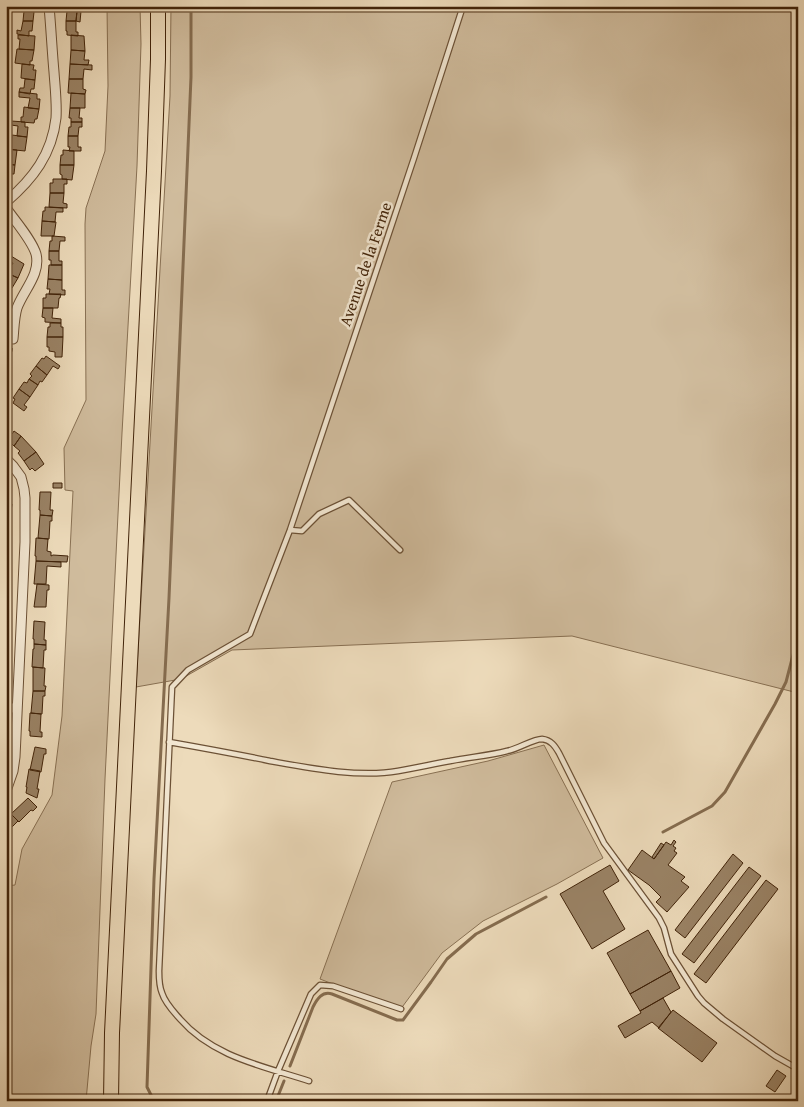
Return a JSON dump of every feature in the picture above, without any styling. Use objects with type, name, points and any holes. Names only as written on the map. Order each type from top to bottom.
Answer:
[{"type":"main road","points":[[101,1101],[146,167],[149,6]]},
{"type":"main road","points":[[111,1101],[112,1041],[154,181],[158,6]]},
{"type":"street","points":[[6,202],[21,189],[37,170],[52,138],[56,117],[56,104],[49,6]]},
{"type":"street","points":[[6,208],[32,245],[37,260],[34,274],[16,311],[13,339]]},
{"type":"street","points":[[6,459],[21,477],[25,498],[25,542],[14,765],[6,791]]},
{"type":"street","points":[[6,708],[17,708]]},
{"type":"lane","name":"Avenue de la Ferme","points":[[309,1081],[237,1057],[210,1045],[187,1027],[162,994],[159,971],[172,687],[188,670],[250,634],[290,530],[463,6]]},
{"type":"lane","points":[[290,530],[302,531],[319,514],[350,500],[400,550]]},
{"type":"lane","points":[[169,742],[308,768],[375,773],[396,772],[514,750],[535,740],[544,739],[552,742],[600,836],[613,857],[659,918],[664,928],[671,954],[698,996],[723,1019],[798,1069]]},
{"type":"lane","points":[[267,1101],[311,994],[320,985],[333,986],[401,1009]]},
{"type":"path","points":[[6,370],[9,365],[13,339]]},
{"type":"shaded area","points":[[107,6],[140,6],[141,44],[137,166],[105,779],[96,1014],[86,1101],[6,1101],[6,886],[15,885],[22,849],[52,795],[62,716],[73,491],[65,490],[64,448],[86,400],[85,224],[86,208],[105,151],[108,86]]},
{"type":"shaded area","points":[[171,6],[798,6],[798,693],[572,636],[232,650],[181,679],[136,687],[170,96]]},
{"type":"shaded area","points":[[544,745],[603,858],[557,884],[483,921],[442,953],[400,1010],[320,979],[392,782],[488,761]]},
{"type":"building","points":[[14,6],[32,7],[31,11],[34,12],[33,21],[23,21],[24,11],[13,10]]},
{"type":"building","points":[[69,7],[79,7],[76,21],[66,21]]},
{"type":"building","points":[[77,11],[81,11],[80,22],[76,21]]},
{"type":"building","points":[[23,21],[33,21],[32,31],[29,31],[29,36],[17,34],[17,30],[21,31]]},
{"type":"building","points":[[66,21],[76,21],[78,36],[67,35]]},
{"type":"building","points":[[18,35],[35,36],[34,50],[19,49],[20,39],[18,39]]},
{"type":"building","points":[[71,35],[84,36],[85,51],[71,50]]},
{"type":"building","points":[[17,49],[34,50],[30,65],[15,63]]},
{"type":"building","points":[[71,50],[85,51],[84,60],[89,60],[88,65],[70,64]]},
{"type":"building","points":[[22,64],[34,65],[33,70],[36,70],[35,80],[21,78]]},
{"type":"building","points":[[70,64],[92,65],[92,70],[84,69],[83,79],[69,79]]},
{"type":"building","points":[[25,79],[35,80],[34,89],[31,89],[30,94],[19,92],[20,88],[24,88]]},
{"type":"building","points":[[69,79],[83,79],[83,89],[86,90],[85,94],[68,93]]},
{"type":"building","points":[[19,92],[37,94],[37,99],[40,99],[39,109],[28,108],[30,98],[19,97]]},
{"type":"building","points":[[71,93],[85,94],[85,108],[70,108]]},
{"type":"building","points":[[24,107],[39,109],[34,123],[21,122]]},
{"type":"building","points":[[70,108],[80,108],[79,118],[82,118],[82,122],[71,122],[71,118],[69,118]]},
{"type":"building","points":[[11,121],[25,122],[25,127],[28,127],[27,137],[17,136],[18,126],[11,125]]},
{"type":"building","points":[[71,122],[82,122],[82,127],[79,127],[78,136],[68,136]]},
{"type":"building","points":[[12,135],[27,137],[25,151],[6,149],[6,145],[11,145]]},
{"type":"building","points":[[68,136],[78,136],[78,147],[81,147],[81,151],[69,151]]},
{"type":"building","points":[[6,149],[17,150],[15,165],[6,164]]},
{"type":"building","points":[[63,150],[74,151],[74,165],[60,165]]},
{"type":"building","points":[[6,164],[15,165],[14,174],[11,174],[11,178],[8,178],[8,183],[6,183]]},
{"type":"building","points":[[60,165],[74,165],[72,180],[62,179]]},
{"type":"building","points":[[53,179],[67,179],[67,184],[64,184],[64,193],[50,193],[50,183],[53,183]]},
{"type":"building","points":[[50,193],[64,193],[63,203],[67,204],[67,208],[49,207]]},
{"type":"building","points":[[45,207],[63,208],[63,212],[56,212],[55,222],[42,221]]},
{"type":"building","points":[[42,221],[56,222],[54,236],[41,236]]},
{"type":"building","points":[[52,236],[65,237],[65,241],[60,241],[59,251],[49,251]]},
{"type":"building","points":[[49,251],[59,251],[59,261],[62,261],[62,265],[51,265]]},
{"type":"building","points":[[11,256],[24,264],[18,278],[7,273],[13,263],[8,261]]},
{"type":"building","points":[[49,265],[62,265],[62,280],[48,279]]},
{"type":"building","points":[[7,273],[18,278],[8,291],[6,290]]},
{"type":"building","points":[[48,279],[62,280],[62,290],[65,290],[65,295],[49,294],[50,289],[47,289]]},
{"type":"building","points":[[46,294],[61,294],[58,308],[43,308],[43,298],[46,298]]},
{"type":"building","points":[[43,308],[53,308],[52,318],[61,319],[61,323],[45,322],[45,318],[42,317]]},
{"type":"building","points":[[50,323],[61,323],[63,337],[47,337]]},
{"type":"building","points":[[47,337],[63,337],[62,357],[55,357],[55,352],[49,351]]},
{"type":"building","points":[[46,356],[60,366],[58,369],[53,366],[47,375],[36,366]]},
{"type":"building","points":[[36,366],[47,375],[38,385],[29,379]]},
{"type":"building","points":[[29,379],[38,385],[30,397],[19,389]]},
{"type":"building","points":[[19,389],[30,397],[24,405],[27,407],[24,411],[13,403],[15,399],[13,398]]},
{"type":"building","points":[[6,431],[12,434],[14,431],[21,436],[14,446],[11,443],[9,446],[6,444]]},
{"type":"building","points":[[21,436],[36,452],[24,461],[18,453],[20,451],[14,446]]},
{"type":"building","points":[[36,452],[44,464],[35,471],[32,468],[30,470],[24,461]]},
{"type":"building","points":[[53,483],[62,483],[62,488],[53,488]]},
{"type":"building","points":[[40,492],[51,492],[50,510],[53,510],[52,516],[40,515]]},
{"type":"building","points":[[6,503],[12,504],[10,519],[6,518]]},
{"type":"building","points":[[40,515],[52,516],[49,539],[38,538]]},
{"type":"building","points":[[36,538],[48,539],[47,551],[51,552],[51,556],[68,556],[67,562],[36,561]]},
{"type":"building","points":[[36,561],[61,562],[61,567],[47,566],[46,584],[34,584]]},
{"type":"building","points":[[37,584],[49,585],[46,607],[34,607]]},
{"type":"building","points":[[34,621],[45,622],[44,640],[46,640],[46,645],[34,644]]},
{"type":"building","points":[[34,644],[46,645],[43,668],[32,667]]},
{"type":"building","points":[[33,667],[45,668],[45,691],[33,691]]},
{"type":"building","points":[[33,691],[45,691],[42,714],[31,713]]},
{"type":"building","points":[[30,713],[41,714],[40,732],[42,732],[42,737],[30,736]]},
{"type":"building","points":[[35,747],[46,749],[41,772],[30,770]]},
{"type":"building","points":[[29,769],[40,771],[37,798],[26,793]]},
{"type":"building","points":[[28,798],[37,807],[33,811],[31,810],[19,822],[11,814]]},
{"type":"building","points":[[10,813],[18,821],[6,833],[6,817]]},
{"type":"building","points":[[674,840],[676,842],[673,846],[676,848],[674,851],[677,853],[668,865],[685,877],[681,881],[689,887],[667,912],[656,902],[661,897],[649,885],[628,870],[642,850],[654,859],[666,842],[671,845]]},
{"type":"building","points":[[661,843],[664,845],[654,859],[652,857]]},
{"type":"building","points":[[733,854],[743,863],[685,938],[675,930]]},
{"type":"building","points":[[610,865],[619,881],[603,891],[625,929],[592,949],[560,894]]},
{"type":"building","points":[[749,867],[761,876],[694,963],[682,954]]},
{"type":"building","points":[[766,880],[778,889],[706,983],[694,974]]},
{"type":"building","points":[[648,930],[671,971],[630,994],[607,953]]},
{"type":"building","points":[[671,971],[680,988],[640,1011],[630,994]]},
{"type":"building","points":[[663,998],[671,1012],[659,1028],[652,1022],[625,1038],[618,1026]]},
{"type":"building","points":[[673,1010],[717,1043],[702,1062],[658,1028]]},
{"type":"building","points":[[777,1070],[786,1076],[775,1092],[766,1086]]},
{"type":"waterway","points":[[154,1101],[147,1087],[154,879],[169,598],[191,77],[191,6]]},
{"type":"waterway","points":[[663,832],[712,806],[725,792],[786,682],[798,636]]},
{"type":"waterway","points":[[290,1066],[313,1007],[323,995],[332,994],[397,1020],[403,1020],[447,959],[476,934],[546,897]]},
{"type":"waterway","points":[[276,1101],[284,1081]]}]
